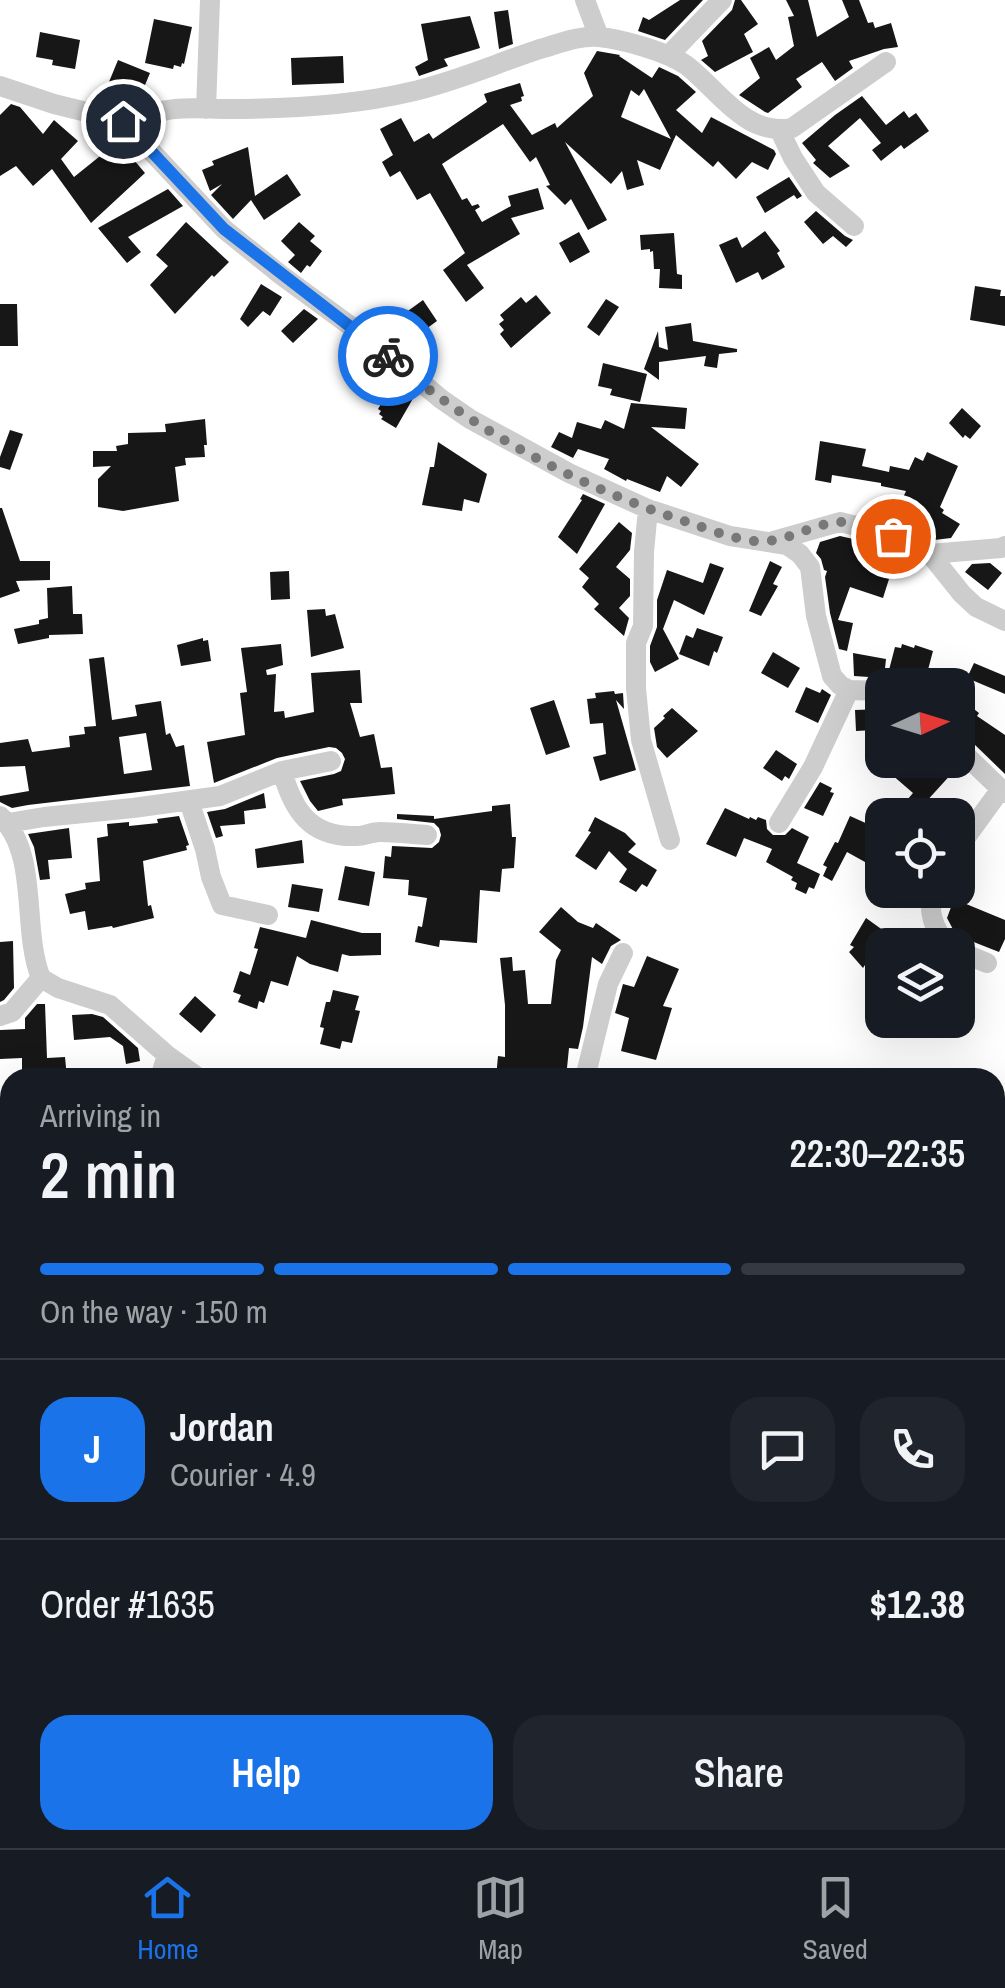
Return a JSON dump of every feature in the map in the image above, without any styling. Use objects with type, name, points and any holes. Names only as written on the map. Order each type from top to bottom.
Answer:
[{"type":"street","points":[[206,109],[210,0]]},
{"type":"street","points":[[585,0],[599,36]]},
{"type":"street","points":[[669,54],[722,0]]},
{"type":"street","points":[[0,86],[123,121],[178,109],[229,110],[354,102],[445,83],[556,44],[599,36],[669,54],[737,113],[780,131],[792,128],[886,62]]},
{"type":"street","points":[[123,121],[224,229],[470,419],[540,458],[648,509],[730,536],[773,541],[846,522],[917,545],[930,554],[976,607],[1005,621]]},
{"type":"street","points":[[780,131],[816,193],[854,226]]},
{"type":"street","points":[[648,509],[643,626],[636,643],[636,688],[640,740],[670,840]]},
{"type":"street","points":[[773,541],[787,545],[806,559],[810,567],[816,616],[832,676],[849,690],[865,690]]},
{"type":"street","points":[[930,554],[1005,546]]},
{"type":"street","points":[[779,823],[813,767],[849,690]]},
{"type":"street","points":[[184,1068],[110,1005],[58,988],[41,978],[32,949],[23,859],[18,840],[4,820],[220,796],[282,771],[330,761]]},
{"type":"street","points":[[975,764],[1003,791],[975,826]]},
{"type":"street","points":[[282,771],[299,812],[310,824],[331,834],[427,836]]},
{"type":"street","points":[[189,801],[222,905],[268,915]]},
{"type":"street","points":[[587,1068],[608,984],[623,953]]},
{"type":"street","points":[[975,958],[986,962]]},
{"type":"street","points":[[0,1016],[12,1012],[41,978]]},
{"type":"street","points":[[163,1068],[166,1056]]},
{"type":"building","points":[[680,0],[703,0],[665,40],[638,31],[643,17],[649,20]]},
{"type":"building","points":[[735,0],[741,0],[758,24],[744,34],[753,52],[715,72],[701,60],[708,56],[702,41],[732,10]]},
{"type":"building","points":[[786,0],[808,0],[817,37],[849,17],[842,0],[859,0],[868,23],[873,22],[875,28],[891,23],[898,47],[849,61],[853,68],[835,81],[822,62],[796,79],[802,87],[765,112],[739,95],[760,78],[750,58],[769,47],[776,60],[794,46],[788,17],[794,16]]},
{"type":"building","points":[[508,10],[513,44],[499,49],[494,12]]},
{"type":"building","points":[[470,16],[480,48],[444,59],[448,66],[419,76],[415,67],[428,60],[421,24]]},
{"type":"building","points":[[154,19],[192,27],[181,67],[145,63]]},
{"type":"building","points":[[40,32],[80,40],[75,69],[36,57]]},
{"type":"building","points":[[597,51],[620,55],[652,78],[659,67],[678,76],[696,92],[676,110],[702,133],[711,117],[776,154],[768,170],[752,162],[736,179],[718,161],[713,167],[676,135],[660,170],[637,160],[644,185],[627,190],[622,171],[611,184],[565,142],[607,220],[588,230],[571,199],[565,205],[546,186],[550,185],[536,157],[530,162],[503,124],[442,164],[462,200],[467,198],[472,206],[478,204],[480,207],[475,210],[482,222],[511,206],[508,196],[538,188],[544,209],[511,218],[520,234],[467,265],[484,288],[466,302],[443,270],[465,253],[430,193],[417,200],[400,171],[390,177],[382,162],[393,155],[380,129],[401,118],[414,142],[429,133],[433,139],[487,102],[484,94],[520,83],[522,101],[510,105],[532,135],[555,123],[557,128],[593,96],[584,73]],"holes":[[[644,89],[671,139],[621,117],[631,90],[639,96]]]},
{"type":"building","points":[[343,56],[344,83],[292,85],[291,58]]},
{"type":"building","points":[[118,60],[150,73],[138,102],[123,107],[102,99]]},
{"type":"building","points":[[862,96],[886,125],[904,111],[909,118],[916,113],[929,131],[881,161],[872,150],[881,143],[860,118],[828,146],[850,166],[830,178],[813,163],[816,160],[802,143]]},
{"type":"building","points":[[11,104],[20,107],[43,134],[54,120],[78,141],[61,159],[74,177],[120,140],[145,173],[91,223],[52,169],[33,186],[16,166],[0,176],[0,115]]},
{"type":"building","points":[[248,147],[255,196],[287,174],[301,195],[264,220],[251,200],[233,219],[211,195],[222,184],[210,191],[202,170],[214,165],[212,161]]},
{"type":"building","points":[[789,177],[802,196],[797,199],[794,195],[765,213],[756,197]]},
{"type":"building","points":[[168,189],[183,206],[128,237],[141,252],[127,263],[98,228]]},
{"type":"building","points":[[816,211],[853,240],[846,247],[833,236],[823,244],[804,222]]},
{"type":"building","points":[[186,222],[229,262],[175,314],[150,285],[168,266],[156,255]]},
{"type":"building","points":[[299,222],[315,236],[310,241],[322,251],[301,273],[288,262],[295,255],[281,241]]},
{"type":"building","points":[[765,231],[780,251],[777,253],[785,267],[762,280],[758,272],[736,283],[719,245],[737,237],[742,248]]},
{"type":"building","points":[[579,232],[590,252],[570,263],[559,243]]},
{"type":"building","points":[[674,233],[682,289],[659,288],[660,269],[654,269],[653,251],[641,250],[640,235]]},
{"type":"building","points":[[261,284],[282,297],[270,316],[263,311],[248,327],[240,319]]},
{"type":"building","points":[[975,286],[1001,290],[1000,296],[1005,296],[1005,326],[970,320]]},
{"type":"building","points":[[536,295],[551,313],[511,348],[500,334],[504,330],[499,324],[504,320],[500,315],[521,297],[526,303]]},
{"type":"building","points":[[606,299],[619,307],[599,336],[587,327]]},
{"type":"building","points":[[423,300],[437,321],[415,337],[401,316]]},
{"type":"building","points":[[0,304],[17,304],[18,346],[0,346]]},
{"type":"building","points":[[304,309],[318,319],[293,343],[281,331]]},
{"type":"building","points":[[691,323],[693,341],[737,352],[719,354],[717,368],[704,366],[706,356],[659,362],[659,380],[644,369],[658,331],[659,347],[668,350],[665,327]]},
{"type":"building","points":[[603,363],[647,374],[640,402],[610,395],[612,389],[598,386]]},
{"type":"building","points":[[392,386],[399,390],[401,386],[415,395],[396,428],[381,419],[378,409]]},
{"type":"building","points":[[631,403],[687,408],[685,429],[651,427],[699,464],[681,487],[667,476],[660,492],[604,469],[609,459],[578,449],[573,458],[551,447],[559,432],[572,438],[577,422],[601,429],[605,420],[624,429]]},
{"type":"building","points":[[962,408],[981,426],[970,439],[965,435],[963,438],[949,423]]},
{"type":"building","points":[[205,419],[205,457],[185,458],[186,465],[175,467],[179,501],[123,511],[98,507],[98,479],[111,466],[93,467],[93,451],[117,451],[116,446],[128,444],[128,433],[166,432],[165,424]]},
{"type":"building","points":[[10,430],[23,434],[10,470],[0,467],[0,457]]},
{"type":"building","points":[[820,441],[866,449],[862,466],[889,472],[890,466],[909,470],[915,457],[923,461],[927,452],[958,466],[940,507],[942,513],[960,524],[951,538],[934,540],[921,532],[927,522],[901,502],[906,491],[832,475],[831,483],[815,480]]},
{"type":"building","points":[[438,442],[487,474],[479,503],[464,499],[462,511],[422,505]]},
{"type":"building","points":[[583,494],[605,504],[577,554],[558,537]]},
{"type":"building","points":[[0,508],[20,561],[50,561],[50,580],[16,581],[20,591],[0,598]]},
{"type":"building","points":[[619,522],[632,533],[630,550],[616,567],[630,579],[630,596],[619,608],[629,618],[624,636],[594,609],[599,604],[582,587],[589,578],[579,569]]},
{"type":"building","points":[[840,536],[866,542],[861,556],[888,564],[883,577],[889,579],[883,598],[850,587],[838,620],[853,623],[847,651],[839,649],[830,613],[827,571],[816,553],[820,542]]},
{"type":"building","points":[[770,561],[782,567],[773,584],[778,586],[761,616],[749,611]]},
{"type":"building","points":[[710,563],[724,568],[704,615],[674,600],[663,629],[679,659],[655,672],[650,662],[650,646],[657,627],[657,600],[667,570],[703,583]]},
{"type":"building","points":[[990,563],[1002,573],[988,590],[965,572],[972,564]]},
{"type":"building","points":[[289,571],[290,599],[271,600],[270,572]]},
{"type":"building","points":[[72,586],[73,614],[82,614],[83,634],[49,635],[18,644],[14,629],[48,618],[47,588]]},
{"type":"building","points":[[325,609],[326,616],[335,614],[344,648],[311,657],[307,610]]},
{"type":"building","points":[[697,628],[723,637],[709,666],[679,654],[686,635],[693,638]]},
{"type":"building","points":[[208,640],[211,661],[181,666],[177,645]]},
{"type":"building","points":[[281,644],[283,665],[266,670],[267,675],[276,674],[274,712],[284,711],[285,718],[314,712],[311,673],[360,670],[362,703],[350,703],[360,737],[374,734],[381,768],[392,767],[395,794],[342,799],[343,805],[318,811],[300,781],[341,771],[345,759],[342,753],[329,747],[277,758],[214,783],[207,742],[245,735],[240,693],[247,692],[241,648]]},
{"type":"building","points":[[902,644],[914,648],[915,645],[933,651],[928,668],[890,668],[895,647],[901,648]]},
{"type":"building","points":[[773,652],[800,668],[788,688],[761,673]]},
{"type":"building","points":[[853,653],[886,659],[885,668],[865,668],[865,677],[854,676]]},
{"type":"building","points":[[104,657],[112,720],[137,716],[135,705],[161,701],[166,735],[170,733],[176,747],[184,745],[190,786],[12,808],[0,802],[0,796],[29,791],[25,766],[0,767],[0,743],[28,739],[32,752],[70,747],[69,736],[85,734],[84,727],[96,726],[89,659]],"holes":[[[146,733],[152,770],[124,774],[119,737]]]},
{"type":"building","points":[[974,663],[1005,676],[1005,694],[975,681],[975,668],[972,668]]},
{"type":"building","points":[[806,687],[831,695],[818,723],[795,712]]},
{"type":"building","points":[[595,693],[623,693],[624,709],[616,700],[636,770],[600,781],[593,757],[606,754],[603,723],[590,724],[587,699],[596,698]]},
{"type":"building","points":[[554,700],[570,747],[546,755],[530,708]]},
{"type":"building","points":[[672,708],[698,731],[667,758],[657,747],[654,728]]},
{"type":"building","points":[[855,710],[865,710],[865,730],[856,731]]},
{"type":"building","points":[[975,710],[977,716],[1005,735],[1005,774],[975,745]]},
{"type":"building","points":[[776,750],[797,764],[789,779],[785,776],[782,781],[763,768]]},
{"type":"building","points":[[896,778],[948,778],[929,798],[909,798],[913,793]]},
{"type":"building","points":[[820,782],[834,793],[823,816],[804,808]]},
{"type":"building","points":[[264,793],[266,808],[244,811],[245,824],[220,826],[223,836],[216,838],[207,812]]},
{"type":"building","points":[[510,804],[512,837],[516,837],[514,868],[502,869],[500,892],[480,890],[477,943],[440,940],[439,947],[415,942],[427,898],[408,895],[409,880],[383,878],[385,856],[391,857],[392,846],[432,848],[441,835],[434,823],[397,819],[397,814],[434,819],[492,811],[492,806]]},
{"type":"building","points":[[725,808],[749,819],[766,820],[773,835],[785,835],[792,828],[809,837],[797,863],[820,874],[814,889],[809,887],[806,894],[795,889],[793,877],[766,862],[772,849],[744,838],[736,857],[706,844]]},
{"type":"building","points":[[179,816],[189,845],[187,850],[143,861],[148,906],[151,905],[154,918],[88,930],[85,911],[70,914],[65,894],[86,889],[85,883],[100,881],[97,838],[108,836],[107,824],[158,823],[157,819]]},
{"type":"building","points":[[850,816],[865,823],[865,862],[847,852],[832,881],[823,876],[827,867],[823,865]]},
{"type":"building","points":[[595,817],[625,833],[636,844],[628,852],[657,870],[647,887],[642,884],[636,892],[619,882],[627,869],[609,851],[596,870],[575,856],[591,832],[588,831]]},
{"type":"building","points":[[69,828],[72,858],[48,860],[50,879],[40,880],[28,834]]},
{"type":"building","points":[[302,840],[304,863],[257,868],[255,849]]},
{"type":"building","points":[[345,866],[375,872],[369,906],[338,900]]},
{"type":"building","points":[[292,884],[323,889],[319,912],[288,907]]},
{"type":"building","points":[[561,907],[578,922],[593,928],[596,923],[621,940],[611,946],[602,964],[592,957],[583,1027],[578,1049],[569,1048],[567,1068],[497,1068],[498,1056],[505,1057],[500,958],[512,957],[513,971],[525,970],[528,1004],[551,1004],[556,960],[561,950],[539,932]]},
{"type":"building","points":[[951,908],[975,908],[1005,920],[1005,939],[999,952],[975,943],[975,928],[952,928],[947,918]]},
{"type":"building","points":[[866,918],[880,928],[865,928],[863,968],[849,952],[854,947],[850,945]]},
{"type":"building","points":[[311,920],[362,933],[381,933],[381,955],[342,954],[338,972],[297,956],[288,986],[271,981],[264,1003],[259,1001],[257,1009],[238,1002],[241,995],[233,992],[240,971],[250,975],[260,927],[306,938]]},
{"type":"building","points":[[13,941],[14,988],[0,1002],[0,942]]},
{"type":"building","points":[[647,956],[679,969],[663,1006],[672,1008],[656,1060],[621,1051],[629,1018],[615,1013],[623,984],[634,987]]},
{"type":"building","points":[[333,990],[359,996],[355,1010],[360,1011],[352,1043],[342,1041],[340,1049],[320,1044],[326,1002],[330,1002]]},
{"type":"building","points":[[195,996],[216,1015],[201,1033],[179,1014]]},
{"type":"building","points":[[37,1004],[45,1004],[47,1058],[65,1057],[66,1068],[22,1068],[22,1058],[0,1059],[0,1030],[25,1029],[25,1018]]},
{"type":"building","points":[[72,1015],[103,1017],[138,1048],[140,1061],[126,1064],[123,1046],[110,1037],[74,1040]]},
{"type":"way so far","points":[[388,356],[470,419],[569,473],[648,509],[754,541],[773,541],[840,522],[893,536]]},
{"type":"route","points":[[123,121],[224,229],[388,356]]}]
